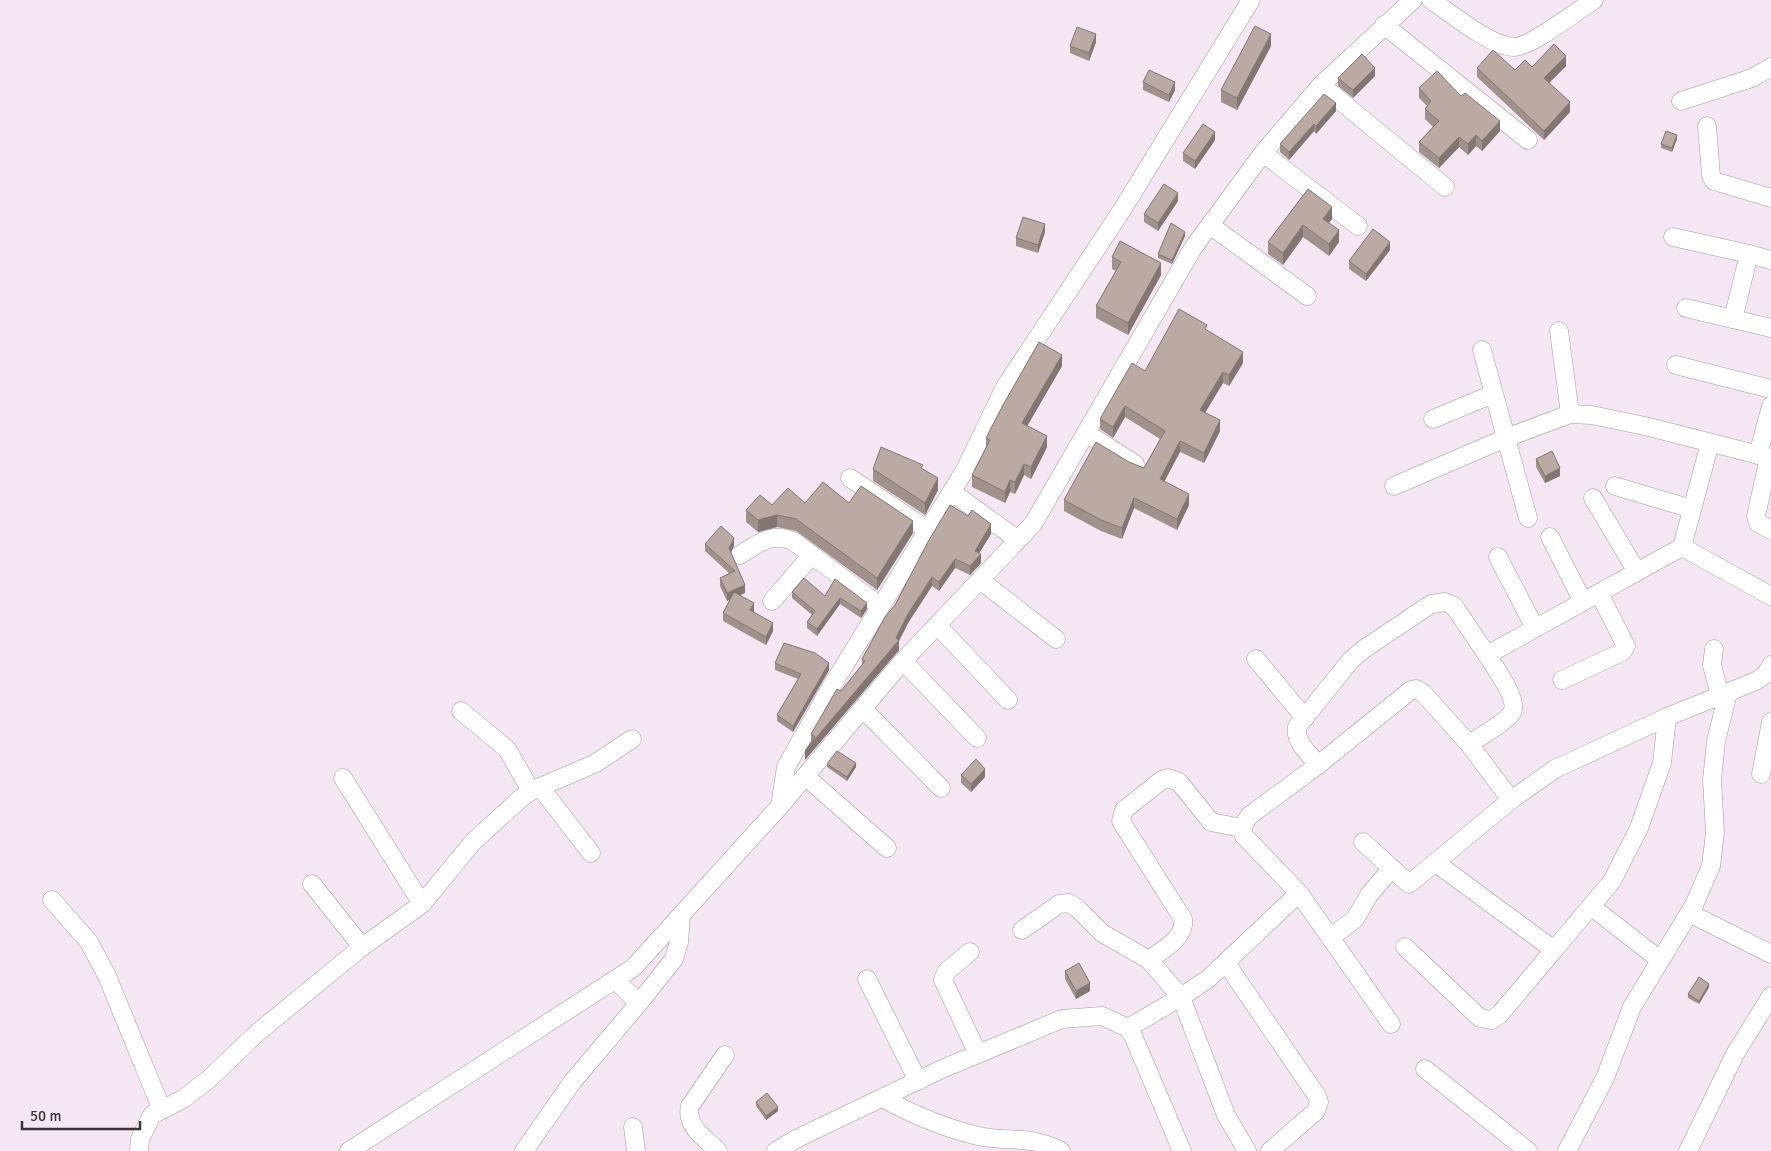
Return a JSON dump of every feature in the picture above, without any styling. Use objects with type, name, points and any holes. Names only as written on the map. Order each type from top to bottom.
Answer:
[{"type":"street","points":[[780,806],[786,767],[880,606],[965,470],[1005,387],[1122,210],[1251,0]]},
{"type":"street","points":[[349,1151],[633,968],[780,806],[903,661],[1033,524],[1193,248],[1263,153],[1321,85],[1413,0]]},
{"type":"street","points":[[1431,0],[1496,42],[1515,47],[1531,42],[1594,0]]},
{"type":"street","points":[[1384,25],[1528,140]]},
{"type":"street","points":[[1681,101],[1752,78],[1771,67]]},
{"type":"street","points":[[1321,85],[1445,187]]},
{"type":"street","points":[[1707,126],[1711,176],[1714,181],[1771,198]]},
{"type":"street","points":[[1263,153],[1358,226]]},
{"type":"street","points":[[1210,225],[1307,296]]},
{"type":"street","points":[[1673,237],[1771,260]]},
{"type":"street","points":[[1734,319],[1749,254]]},
{"type":"street","points":[[1686,308],[1771,328]]},
{"type":"street","points":[[1559,331],[1570,414]]},
{"type":"street","points":[[1482,350],[1528,518]]},
{"type":"street","points":[[1676,365],[1771,389]]},
{"type":"street","points":[[1434,419],[1493,394]]},
{"type":"street","points":[[1771,406],[1766,457],[1756,516],[1758,523],[1771,530]]},
{"type":"street","points":[[1394,486],[1506,438],[1570,414],[1592,415],[1766,457]]},
{"type":"street","points":[[1086,433],[1135,464]]},
{"type":"street","points":[[1487,655],[1682,547],[1710,443]]},
{"type":"street","points":[[850,478],[928,531]]},
{"type":"street","points":[[1615,486],[1692,509]]},
{"type":"street","points":[[952,492],[1018,540]]},
{"type":"street","points":[[1593,498],[1638,572]]},
{"type":"street","points":[[740,555],[768,538],[776,536],[793,541],[880,606]]},
{"type":"street","points":[[1550,537],[1583,602]]},
{"type":"street","points":[[1682,547],[1771,596]]},
{"type":"street","points":[[772,601],[812,555]]},
{"type":"street","points":[[1498,557],[1535,628]]},
{"type":"street","points":[[980,580],[1056,639]]},
{"type":"street","points":[[1562,680],[1622,652],[1626,646],[1599,593]]},
{"type":"street","points":[[1318,764],[1299,741],[1296,734],[1297,727],[1351,660],[1376,640],[1431,604],[1445,602],[1454,606],[1513,698],[1514,706],[1511,714],[1469,744]]},
{"type":"street","points":[[937,625],[1008,700]]},
{"type":"street","points":[[1567,1151],[1605,1078],[1632,1007],[1689,913],[1711,866],[1715,833],[1712,780],[1724,694],[1712,664],[1714,649]]},
{"type":"street","points":[[1256,659],[1305,718]]},
{"type":"street","points":[[903,661],[977,738]]},
{"type":"street","points":[[1363,842],[1409,884],[1511,800],[1571,760],[1769,674]]},
{"type":"street","points":[[1392,1024],[1299,893],[1244,836],[1242,828],[1249,816],[1411,690],[1416,689],[1423,693],[1469,744],[1511,800]]},
{"type":"street","points":[[863,708],[941,788]]},
{"type":"street","points":[[461,711],[507,748],[536,789],[591,853]]},
{"type":"street","points":[[1405,948],[1480,1018],[1490,1020],[1498,1015],[1592,907],[1612,881],[1639,828],[1662,763],[1667,717]]},
{"type":"street","points":[[1761,774],[1771,722]]},
{"type":"street","points":[[139,1151],[140,1139],[152,1115],[183,1100],[209,1079],[257,1033],[362,947],[422,904],[473,842],[536,789],[596,763],[632,739]]},
{"type":"street","points":[[806,776],[887,848]]},
{"type":"street","points":[[343,778],[422,904]]},
{"type":"street","points":[[1149,960],[1178,938],[1184,926],[1183,919],[1124,826],[1121,820],[1124,810],[1162,780],[1173,779],[1179,782],[1211,822],[1242,828]]},
{"type":"street","points":[[1436,863],[1554,950]]},
{"type":"street","points":[[1331,937],[1355,919],[1369,895],[1392,868]]},
{"type":"street","points":[[312,884],[362,947]]},
{"type":"street","points":[[1128,1028],[1208,979],[1299,893]]},
{"type":"street","points":[[52,900],[89,942],[103,967],[162,1110]]},
{"type":"street","points":[[1022,930],[1058,904],[1069,903],[1077,908],[1102,933],[1149,960],[1181,997],[1226,1116],[1247,1151]]},
{"type":"street","points":[[1592,907],[1660,960]]},
{"type":"street","points":[[1689,913],[1771,954]]},
{"type":"street","points":[[524,1151],[573,1081],[674,960],[679,942],[681,915]]},
{"type":"street","points":[[970,952],[946,972],[943,980],[978,1054]]},
{"type":"street","points":[[1226,963],[1317,1096],[1319,1102],[1316,1111],[1274,1150]]},
{"type":"street","points":[[868,979],[918,1081]]},
{"type":"street","points":[[615,980],[639,1003]]},
{"type":"street","points":[[1688,1151],[1735,1054],[1771,996]]},
{"type":"street","points":[[776,1151],[793,1146],[882,1098],[918,1081],[1062,1019],[1102,1016],[1128,1028],[1182,1151]]},
{"type":"street","points":[[718,1151],[693,1126],[688,1114],[690,1106],[725,1055]]},
{"type":"street","points":[[1425,1069],[1528,1151]]},
{"type":"street","points":[[882,1098],[915,1116],[980,1136],[1027,1146],[1042,1142],[1061,1151]]},
{"type":"street","points":[[633,1127],[636,1151]]},
{"type":"building","points":[[1255,26],[1271,34],[1237,98],[1221,90]]},
{"type":"building","points":[[1077,27],[1096,34],[1089,53],[1070,46]]},
{"type":"building","points":[[1554,44],[1566,56],[1544,78],[1570,102],[1544,131],[1477,68],[1493,50],[1515,70],[1525,60],[1532,67]]},
{"type":"building","points":[[1362,54],[1375,68],[1353,90],[1338,78]]},
{"type":"building","points":[[1149,70],[1175,82],[1169,95],[1143,82]]},
{"type":"building","points":[[1437,71],[1461,96],[1465,93],[1500,121],[1482,141],[1476,135],[1468,144],[1459,137],[1439,158],[1419,142],[1439,121],[1425,109],[1431,101],[1419,88]]},
{"type":"building","points":[[1324,94],[1336,103],[1289,152],[1280,144]]},
{"type":"building","points":[[1203,124],[1215,132],[1195,161],[1183,153]]},
{"type":"building","points":[[1666,131],[1677,135],[1672,148],[1661,144]]},
{"type":"building","points":[[1164,184],[1178,193],[1158,223],[1144,214]]},
{"type":"building","points":[[1308,189],[1332,207],[1323,219],[1339,230],[1329,244],[1303,225],[1283,253],[1268,242]]},
{"type":"building","points":[[1023,217],[1045,224],[1038,245],[1016,238]]},
{"type":"building","points":[[1171,223],[1185,232],[1172,260],[1158,254]]},
{"type":"building","points":[[1373,229],[1390,242],[1366,274],[1349,261]]},
{"type":"building","points":[[1120,241],[1161,263],[1128,323],[1096,306],[1121,262],[1112,257]]},
{"type":"building","points":[[1179,309],[1207,325],[1205,329],[1243,352],[1229,375],[1223,372],[1200,410],[1220,420],[1204,453],[1180,441],[1160,479],[1189,494],[1177,519],[1134,498],[1122,528],[1101,520],[1064,500],[1096,442],[1129,462],[1144,468],[1165,431],[1125,406],[1113,427],[1100,419],[1132,363],[1145,371]]},
{"type":"building","points":[[1039,342],[1062,355],[1022,423],[1047,436],[1031,467],[1024,464],[1015,482],[1010,480],[1005,492],[972,475],[990,440],[986,438]]},
{"type":"building","points":[[881,447],[923,465],[921,468],[938,478],[925,503],[873,469]]},
{"type":"building","points":[[1552,451],[1560,468],[1545,476],[1536,459]]},
{"type":"building","points":[[823,482],[849,503],[861,486],[913,521],[877,578],[796,519],[777,515],[758,520],[746,510],[760,495],[772,505],[788,488],[805,503]]},
{"type":"building","points":[[950,505],[968,516],[972,510],[991,524],[975,551],[981,554],[970,566],[955,559],[939,582],[932,577],[908,614],[896,638],[899,640],[805,751],[815,737],[811,734],[837,689],[841,691],[865,661],[862,659],[885,617],[895,605],[929,540]]},
{"type":"building","points":[[721,526],[734,538],[729,548],[745,585],[727,593],[720,578],[735,571],[705,544]]},
{"type":"building","points":[[804,578],[825,596],[835,579],[867,603],[861,611],[840,598],[817,629],[807,622],[815,611],[792,592]]},
{"type":"building","points":[[734,592],[754,603],[750,610],[773,623],[766,637],[723,613]]},
{"type":"building","points":[[784,643],[815,653],[829,663],[793,726],[777,715],[801,674],[775,663]]},
{"type":"building","points":[[837,751],[856,763],[847,777],[827,764]]},
{"type":"building","points":[[976,759],[985,769],[971,784],[961,775]]},
{"type":"building","points":[[1079,963],[1090,983],[1076,991],[1065,971]]},
{"type":"building","points":[[1699,977],[1709,984],[1699,1001],[1688,994]]},
{"type":"building","points":[[767,1093],[778,1107],[766,1116],[756,1102]]}]
